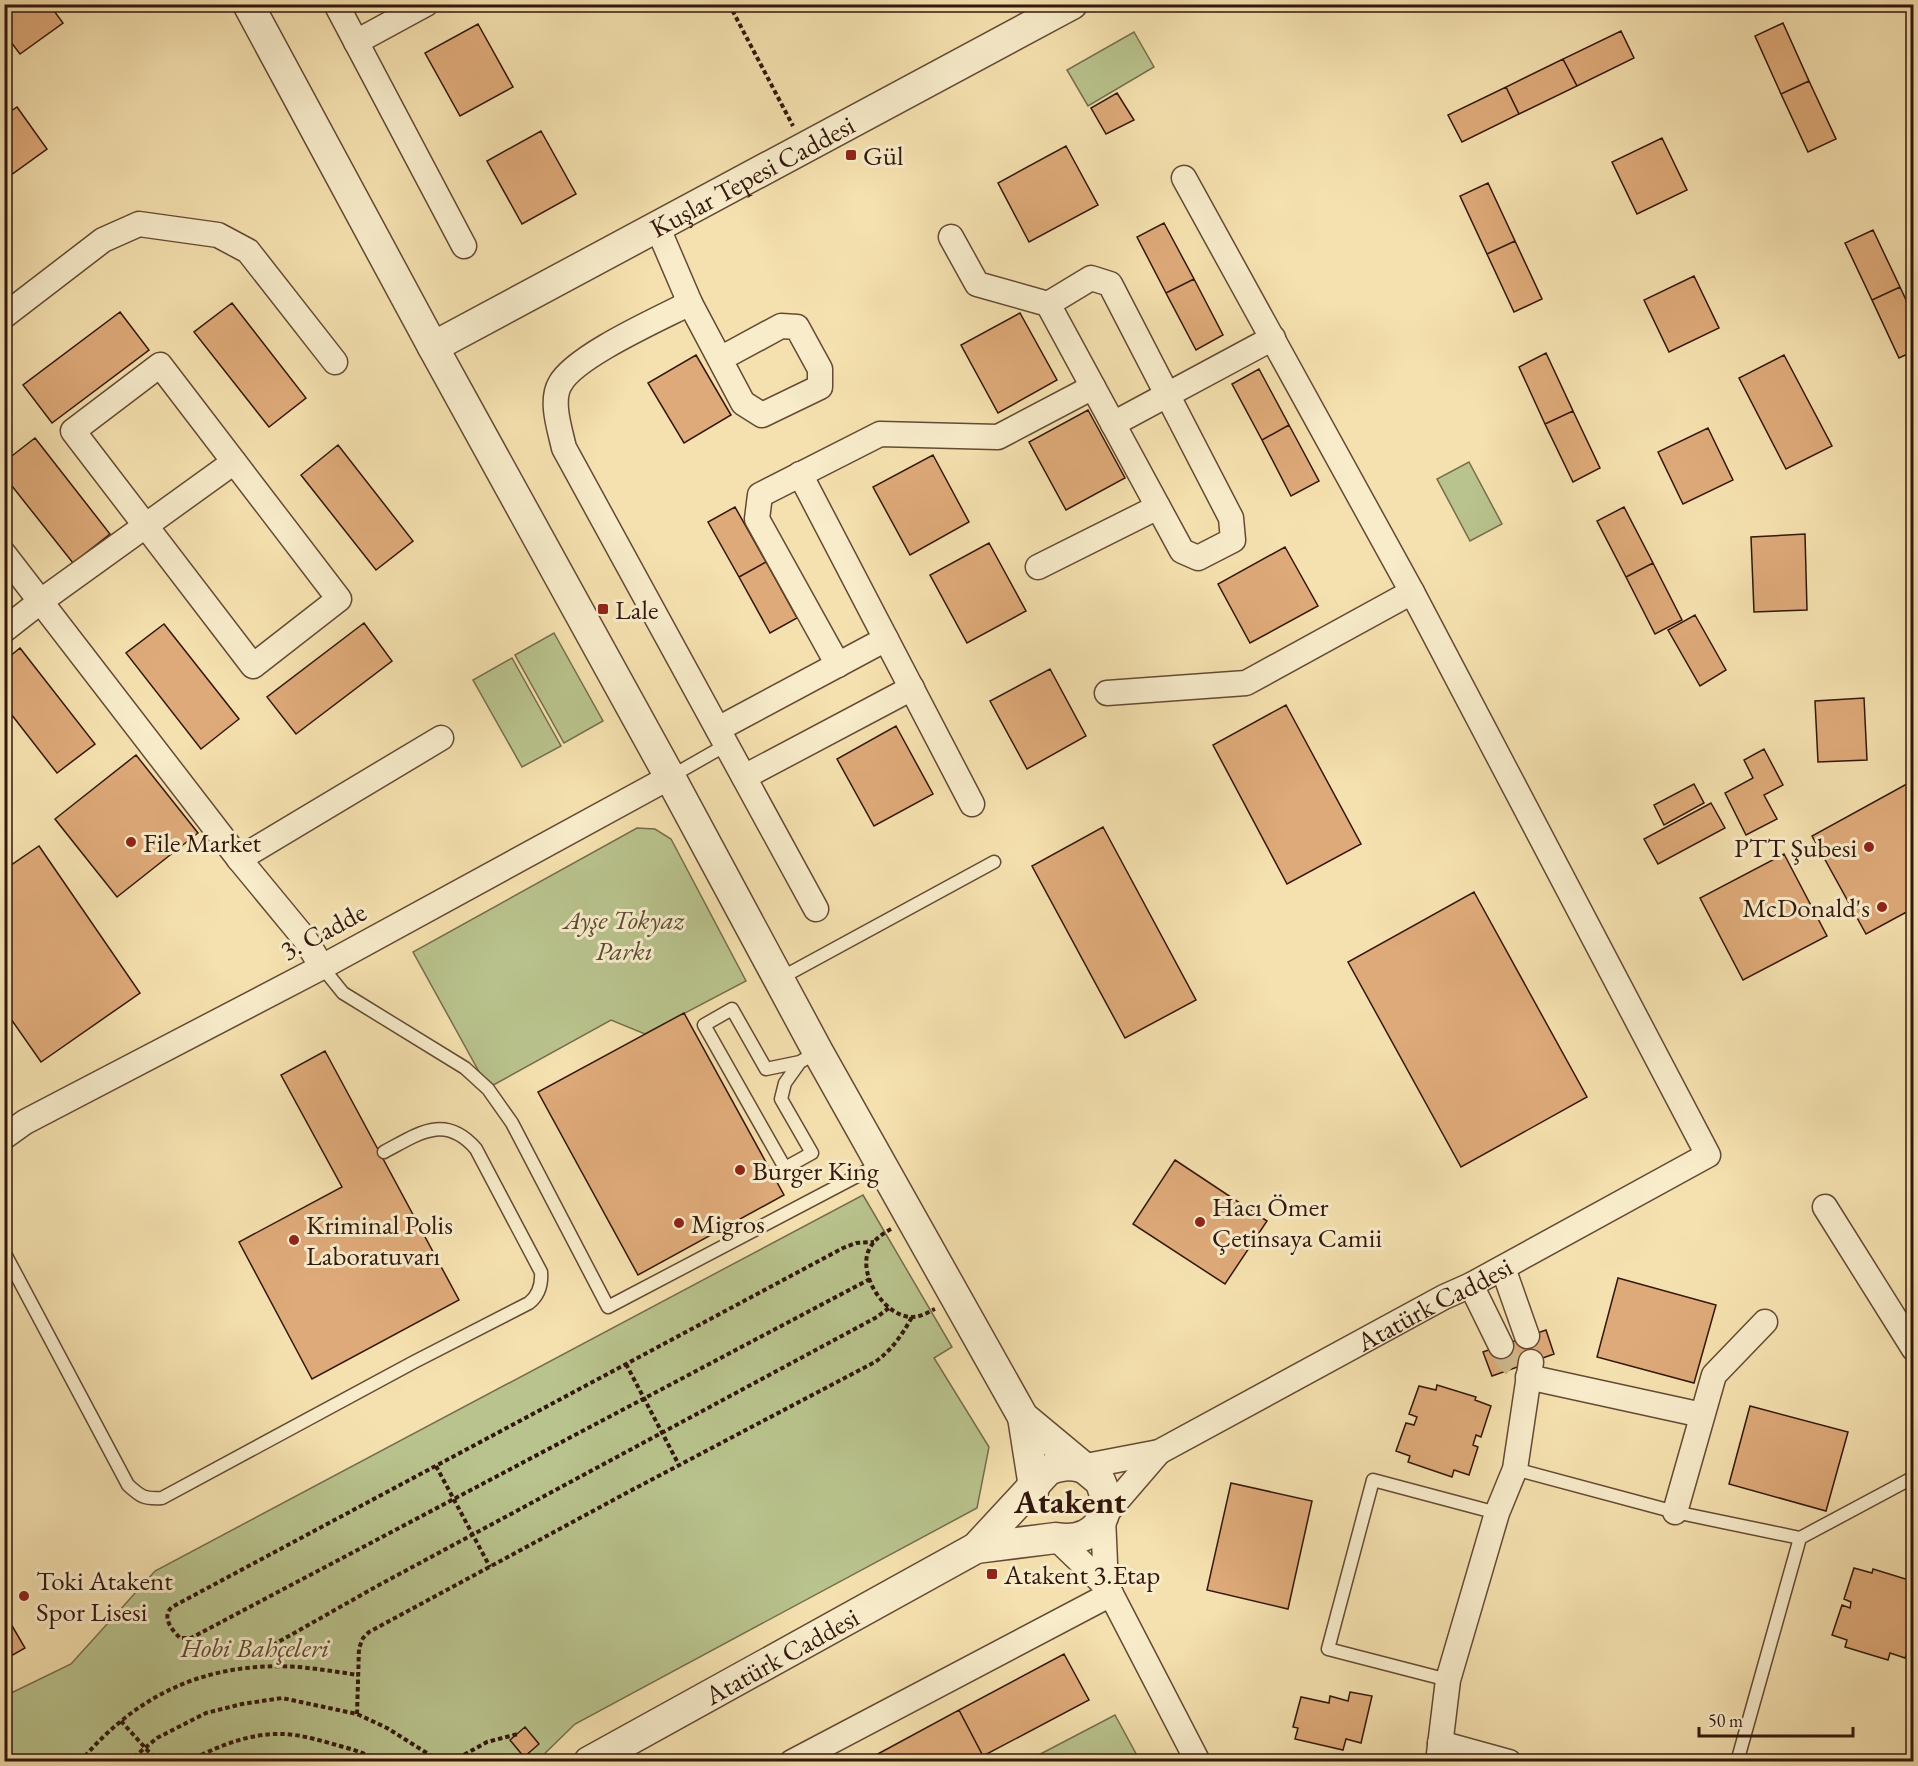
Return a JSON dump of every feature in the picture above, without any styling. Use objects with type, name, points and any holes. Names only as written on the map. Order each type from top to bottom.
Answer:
[{"type":"street","points":[[249,4],[433,347],[779,980],[809,1057],[881,1163],[1023,1417],[1034,1487],[1031,1499],[1032,1511],[1041,1527],[1056,1538],[1109,1590],[1198,1761]]},
{"type":"street","points":[[336,4],[464,246]]},
{"type":"street","points":[[356,42],[426,4]]},
{"type":"street","name":"Kuşlar Tepesi Caddesi","points":[[433,347],[1072,4]]},
{"type":"street","points":[[1107,693],[1246,683],[1412,592],[1184,178]]},
{"type":"street","points":[[4,316],[103,240],[139,224],[218,235],[248,251],[335,362]]},
{"type":"street","points":[[657,226],[690,303],[720,359]]},
{"type":"street","points":[[951,237],[977,284],[1048,304],[1182,551],[1198,558],[1233,540],[1231,518],[1110,284],[1091,278],[1048,304]]},
{"type":"street","points":[[690,303],[584,359],[559,384],[555,412],[564,448],[816,909]]},
{"type":"street","points":[[1113,424],[1274,339]]},
{"type":"street","points":[[160,365],[339,599],[253,666],[146,526],[73,431],[160,365]]},
{"type":"street","points":[[838,665],[757,519],[760,495],[880,435],[998,437],[1093,387]]},
{"type":"street","points":[[4,630],[234,462]]},
{"type":"street","points":[[800,474],[972,804]]},
{"type":"street","points":[[1038,567],[1158,507]]},
{"type":"street","points":[[4,554],[239,859],[305,939],[322,967]]},
{"type":"street","name":"Atatürk Caddesi","points":[[1159,1452],[1444,1297],[1503,1268],[1708,1155],[1412,592]]},
{"type":"street","points":[[722,737],[838,665],[886,639]]},
{"type":"street","points":[[744,777],[912,688]]},
{"type":"street","points":[[239,859],[441,738]]},
{"type":"street","name":"3. Cadde","points":[[4,1137],[25,1122],[322,967],[670,777]]},
{"type":"street","points":[[1825,1207],[1914,1350]]},
{"type":"street","points":[[1503,1268],[1527,1336]]},
{"type":"street","points":[[1471,1285],[1501,1346]]},
{"type":"street","points":[[1675,1512],[1714,1375],[1765,1322]]},
{"type":"street","points":[[1509,1761],[1439,1752],[1448,1680],[1497,1513],[1515,1469],[1529,1386],[1526,1371],[1702,1415]]},
{"type":"street","points":[[1023,1417],[1096,1477],[1105,1493],[1106,1505],[1103,1517],[1109,1590]]},
{"type":"street","points":[[976,1548],[1048,1470],[1070,1465],[1081,1467],[1159,1452]]},
{"type":"street","points":[[976,1548],[1056,1538],[1067,1540],[1088,1534],[1097,1527],[1159,1452]]},
{"type":"street","name":"Atatürk Caddesi","points":[[589,1761],[976,1548]]},
{"type":"street","points":[[792,1761],[818,1756],[1109,1590]]},
{"type":"lane","points":[[670,777],[722,737]]},
{"type":"lane","points":[[779,980],[994,862]]},
{"type":"lane","points":[[322,967],[343,993],[465,1068],[488,1089],[512,1124],[608,1307],[881,1163]]},
{"type":"lane","points":[[732,1009],[766,1069],[809,1057],[785,1083],[782,1100],[812,1153],[785,1168],[704,1024],[732,1009]]},
{"type":"lane","points":[[4,1252],[128,1485],[140,1496],[162,1498],[414,1362],[529,1303],[538,1293],[541,1287],[541,1272],[476,1149],[470,1142],[451,1131],[440,1128],[428,1129],[384,1152]]},
{"type":"lane","points":[[1515,1469],[1675,1512],[1800,1538],[1914,1478]]},
{"type":"lane","points":[[1448,1680],[1328,1648],[1373,1480],[1497,1513]]},
{"type":"lane","points":[[1737,1761],[1800,1538]]},
{"type":"path","points":[[729,4],[805,148]]},
{"type":"path","points":[[912,1218],[885,1233],[869,1249],[867,1266],[870,1279],[889,1308],[901,1316],[912,1317],[926,1314],[956,1296]]},
{"type":"path","points":[[870,1279],[191,1638],[180,1638],[170,1625],[167,1617],[172,1607],[843,1248],[856,1243],[874,1242]]},
{"type":"path","points":[[273,1645],[473,1534],[877,1317],[889,1308]]},
{"type":"path","points":[[357,1714],[359,1648],[365,1636],[679,1465],[875,1362],[900,1339],[912,1317]]},
{"type":"path","points":[[626,1364],[679,1465]]},
{"type":"path","points":[[436,1466],[490,1567]]},
{"type":"path","points":[[80,1761],[94,1744],[133,1710],[163,1692],[188,1682],[244,1668],[298,1667],[358,1675]]},
{"type":"path","points":[[128,1761],[157,1738],[206,1713],[242,1704],[282,1698],[357,1714],[387,1728],[441,1761]]},
{"type":"path","points":[[121,1721],[158,1761]]},
{"type":"path","points":[[188,1761],[241,1740],[281,1734],[323,1741],[369,1754],[378,1761]]},
{"type":"path","points":[[451,1761],[487,1742],[518,1734]]},
{"type":"green space","points":[[1134,32],[1154,67],[1088,106],[1067,70]]},
{"type":"green space","points":[[1469,462],[1502,524],[1470,541],[1437,479]]},
{"type":"green space","points":[[554,633],[603,721],[564,743],[515,655]]},
{"type":"green space","points":[[512,658],[561,746],[522,767],[473,680]]},
{"type":"green space","name":"Ayşe Tokyaz Parkı","points":[[637,828],[655,829],[671,839],[746,981],[645,1034],[611,1020],[488,1088],[413,952]]},
{"type":"green space","name":"Hobi Bahçeleri","points":[[863,1195],[952,1347],[934,1358],[989,1447],[977,1508],[575,1724],[537,1761],[5,1762],[5,1696],[71,1664],[155,1571]]},
{"type":"green space","points":[[1115,1715],[1140,1761],[1027,1761]]},
{"type":"building","points":[[4,4],[49,4],[63,23],[20,54],[4,33]]},
{"type":"building","points":[[1783,23],[1809,81],[1781,94],[1755,36]]},
{"type":"building","points":[[478,24],[513,87],[460,116],[425,53]]},
{"type":"building","points":[[1621,31],[1634,58],[1577,86],[1563,59]]},
{"type":"building","points":[[1563,59],[1577,86],[1519,114],[1506,87]]},
{"type":"building","points":[[1809,81],[1836,139],[1808,152],[1781,94]]},
{"type":"building","points":[[1506,87],[1519,114],[1462,142],[1448,115]]},
{"type":"building","points":[[1117,93],[1134,120],[1106,134],[1091,108]]},
{"type":"building","points":[[17,107],[47,149],[4,180],[4,116]]},
{"type":"building","points":[[541,131],[576,194],[522,224],[487,161]]},
{"type":"building","points":[[1662,138],[1687,190],[1637,214],[1612,162]]},
{"type":"building","points":[[1066,146],[1098,205],[1029,242],[998,183]]},
{"type":"building","points":[[1488,183],[1515,241],[1487,254],[1460,196]]},
{"type":"building","points":[[1164,223],[1194,279],[1166,293],[1137,237]]},
{"type":"building","points":[[1873,230],[1900,287],[1872,300],[1845,243]]},
{"type":"building","points":[[1515,241],[1542,299],[1514,312],[1487,254]]},
{"type":"building","points":[[1694,276],[1719,328],[1669,352],[1644,300]]},
{"type":"building","points":[[1194,279],[1223,335],[1196,350],[1166,293]]},
{"type":"building","points":[[1900,287],[1914,317],[1914,351],[1899,358],[1872,300]]},
{"type":"building","points":[[232,303],[306,398],[269,427],[194,332]]},
{"type":"building","points":[[120,312],[149,350],[52,423],[23,385]]},
{"type":"building","points":[[1020,313],[1057,380],[998,413],[961,345]]},
{"type":"building","points":[[1546,353],[1573,411],[1545,424],[1519,367]]},
{"type":"building","points":[[696,355],[731,415],[684,443],[648,383]]},
{"type":"building","points":[[1784,355],[1832,446],[1786,469],[1739,378]]},
{"type":"building","points":[[1259,369],[1289,425],[1262,440],[1232,384]]},
{"type":"building","points":[[1088,410],[1125,478],[1066,510],[1029,442]]},
{"type":"building","points":[[1573,411],[1600,468],[1573,482],[1545,424]]},
{"type":"building","points":[[1289,425],[1319,481],[1291,496],[1262,440]]},
{"type":"building","points":[[1708,428],[1733,480],[1683,504],[1658,452]]},
{"type":"building","points":[[35,438],[110,534],[73,563],[4,476],[4,462]]},
{"type":"building","points":[[338,445],[413,541],[376,570],[301,475]]},
{"type":"building","points":[[933,455],[969,522],[910,555],[873,487]]},
{"type":"building","points":[[735,507],[766,562],[739,577],[708,522]]},
{"type":"building","points":[[1624,507],[1653,563],[1626,577],[1597,521]]},
{"type":"building","points":[[1805,534],[1807,610],[1754,612],[1751,537]]},
{"type":"building","points":[[989,543],[1026,611],[967,643],[930,575]]},
{"type":"building","points":[[1285,547],[1318,606],[1250,643],[1218,584]]},
{"type":"building","points":[[766,562],[797,618],[770,633],[739,577]]},
{"type":"building","points":[[1653,563],[1682,620],[1655,634],[1626,577]]},
{"type":"building","points":[[1695,615],[1726,670],[1700,686],[1668,630]]},
{"type":"building","points":[[364,623],[392,661],[296,734],[267,697]]},
{"type":"building","points":[[164,624],[239,719],[201,749],[126,653]]},
{"type":"building","points":[[20,648],[95,744],[57,773],[4,705],[4,661]]},
{"type":"building","points":[[1050,669],[1086,736],[1027,769],[990,701]]},
{"type":"building","points":[[1864,698],[1867,760],[1818,762],[1815,701]]},
{"type":"building","points":[[1286,705],[1361,844],[1287,884],[1213,745]]},
{"type":"building","points":[[896,726],[933,794],[874,826],[837,759]]},
{"type":"building","points":[[1764,749],[1783,785],[1764,795],[1777,819],[1746,835],[1725,793],[1753,778],[1744,760]]},
{"type":"building","points":[[136,755],[198,833],[117,897],[55,819]]},
{"type":"building","points":[[1914,780],[1914,908],[1866,934],[1812,836]]},
{"type":"building","points":[[1694,784],[1704,803],[1664,825],[1654,805]]},
{"type":"building","points":[[1711,803],[1725,828],[1658,864],[1644,839]]},
{"type":"building","points":[[1103,827],[1196,1000],[1125,1038],[1032,866]]},
{"type":"building","points":[[39,846],[140,993],[41,1062],[4,1009],[4,870]]},
{"type":"building","points":[[1784,854],[1827,936],[1743,980],[1700,898]]},
{"type":"building","points":[[1474,892],[1587,1097],[1461,1167],[1348,962]]},
{"type":"building","points":[[684,1013],[784,1195],[638,1275],[538,1092]]},
{"type":"building","points":[[325,1051],[459,1300],[312,1379],[239,1242],[342,1187],[281,1075]]},
{"type":"building","name":"Hacı Ömer Çetinsaya Camii","points":[[1175,1160],[1267,1221],[1225,1284],[1133,1224]]},
{"type":"building","points":[[1618,1278],[1716,1305],[1694,1383],[1597,1357]]},
{"type":"building","points":[[1546,1330],[1554,1354],[1492,1376],[1483,1352]]},
{"type":"building","points":[[1437,1385],[1476,1397],[1475,1400],[1491,1406],[1481,1437],[1476,1435],[1473,1445],[1478,1447],[1469,1475],[1454,1470],[1452,1477],[1408,1462],[1410,1456],[1396,1451],[1406,1423],[1414,1425],[1417,1417],[1409,1414],[1419,1386],[1436,1390]]},
{"type":"building","points":[[1750,1406],[1848,1432],[1826,1511],[1729,1484]]},
{"type":"building","points":[[1231,1483],[1312,1501],[1288,1609],[1207,1590]]},
{"type":"building","points":[[1854,1568],[1872,1573],[1873,1569],[1912,1581],[1914,1618],[1909,1630],[1914,1633],[1905,1658],[1890,1653],[1888,1660],[1845,1647],[1847,1640],[1832,1635],[1842,1605],[1850,1608],[1851,1602],[1844,1599]]},
{"type":"building","points":[[4,1612],[25,1648],[4,1660]]},
{"type":"building","points":[[1064,1654],[1089,1700],[983,1756],[959,1710]]},
{"type":"building","points":[[1350,1692],[1372,1696],[1361,1743],[1346,1739],[1343,1750],[1295,1739],[1298,1728],[1293,1727],[1301,1697],[1329,1703],[1330,1696],[1348,1701]]},
{"type":"building","points":[[959,1710],[983,1756],[973,1762],[863,1762]]},
{"type":"building","points":[[525,1727],[539,1744],[524,1757],[510,1740]]},
{"type":"tunnel","points":[[1501,1346],[1507,1359],[1516,1367]]},
{"type":"place","name":"Gül","points":[[851,155]]},
{"type":"place","name":"Lale","points":[[603,609]]},
{"type":"place","name":"File Market","points":[[131,842]]},
{"type":"place","name":"PTT Şubesi","points":[[1869,847]]},
{"type":"place","name":"McDonald's","points":[[1882,907]]},
{"type":"place","name":"Burger King","points":[[740,1170]]},
{"type":"place","name":"Hacı Ömer Çetinsaya Camii","points":[[1200,1222]]},
{"type":"place","name":"Migros","points":[[679,1223]]},
{"type":"place","name":"Kriminal Polis Laboratuvarı","points":[[294,1240]]},
{"type":"place","name":"Atakent 3.Etap","points":[[992,1574]]},
{"type":"place","name":"Toki Atakent Spor Lisesi","points":[[24,1596]]},
{"type":"district","name":"Atakent","points":[[1070,1501]]}]
